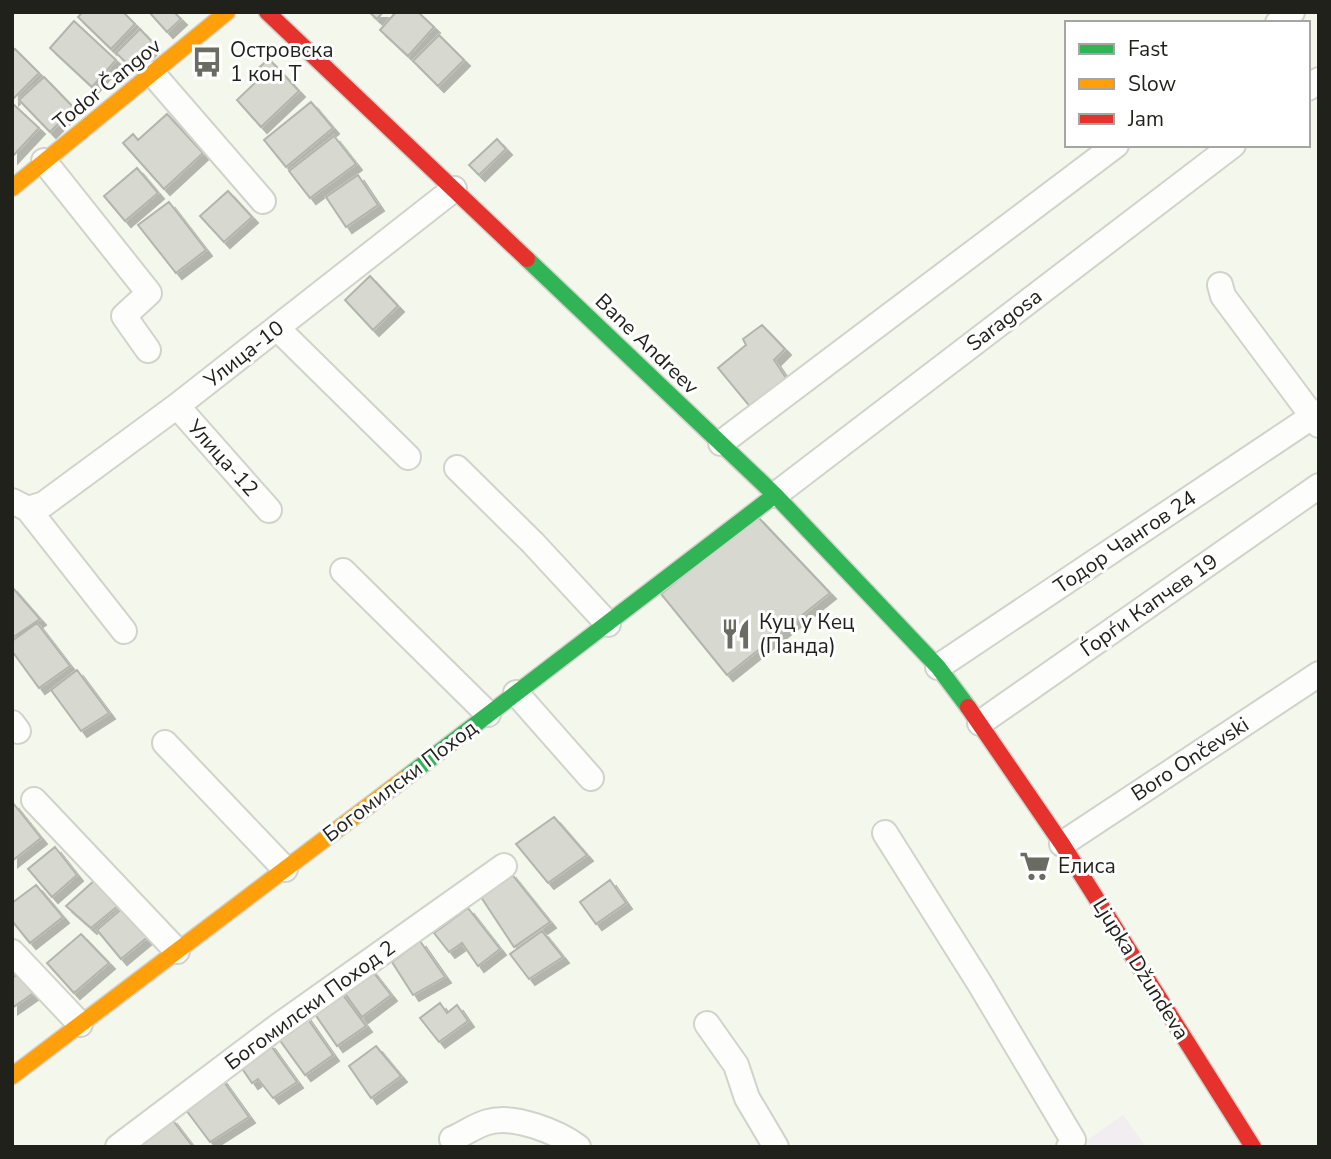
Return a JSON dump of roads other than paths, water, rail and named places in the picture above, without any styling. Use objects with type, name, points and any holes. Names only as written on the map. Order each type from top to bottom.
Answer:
[{"type":"street","name":"Todor Čangov","points":[[15,183],[228,12]]},
{"type":"street","name":"Bane Andreev","points":[[267,12],[775,495],[938,667],[980,723]]},
{"type":"street","points":[[153,74],[263,201]]},
{"type":"street","points":[[721,443],[1113,147]]},
{"type":"street","name":"Saragosa","points":[[775,495],[1230,147]]},
{"type":"street","points":[[44,161],[149,293],[124,316],[148,350]]},
{"type":"street","name":"Улица-10","points":[[20,505],[44,504],[177,406],[454,188]]},
{"type":"street","points":[[1220,285],[1223,296],[1317,418]]},
{"type":"street","points":[[277,328],[408,457]]},
{"type":"street","name":"Улица-12","points":[[177,406],[269,510]]},
{"type":"street","name":"Тодор Чангов 24","points":[[938,667],[1317,418]]},
{"type":"street","points":[[457,468],[533,543],[608,624]]},
{"type":"street","name":"Ѓорѓи Капчев 19","points":[[980,723],[1319,486]]},
{"type":"street","name":"Богомилски Поход","points":[[12,1076],[775,495]]},
{"type":"street","points":[[20,505],[124,631]]},
{"type":"street","points":[[343,571],[488,714]]},
{"type":"street","name":"Boro Ončevski","points":[[1062,844],[1319,674]]},
{"type":"street","points":[[516,693],[591,778]]},
{"type":"street","name":"Ljupka Džundeva","points":[[980,723],[1062,844],[1253,1147]]},
{"type":"street","points":[[165,743],[285,869]]},
{"type":"street","points":[[34,800],[177,951]]},
{"type":"street","points":[[885,833],[980,984],[1073,1140],[1069,1147]]},
{"type":"street","name":"Богомилски Поход 2","points":[[118,1147],[277,1027],[504,866]]},
{"type":"street","points":[[12,952],[80,1024]]},
{"type":"street","points":[[707,1024],[736,1065],[747,1098],[776,1147]]},
{"type":"street","points":[[452,1139],[489,1121],[511,1121],[554,1132],[578,1147]]},
{"type":"place","name":"Островска 1 кон T","points":[[207,62]]},
{"type":"place","name":"Куц у Кец (Панда)","points":[[736,634]]},
{"type":"place","name":"Елиса","points":[[1035,866]]}]
